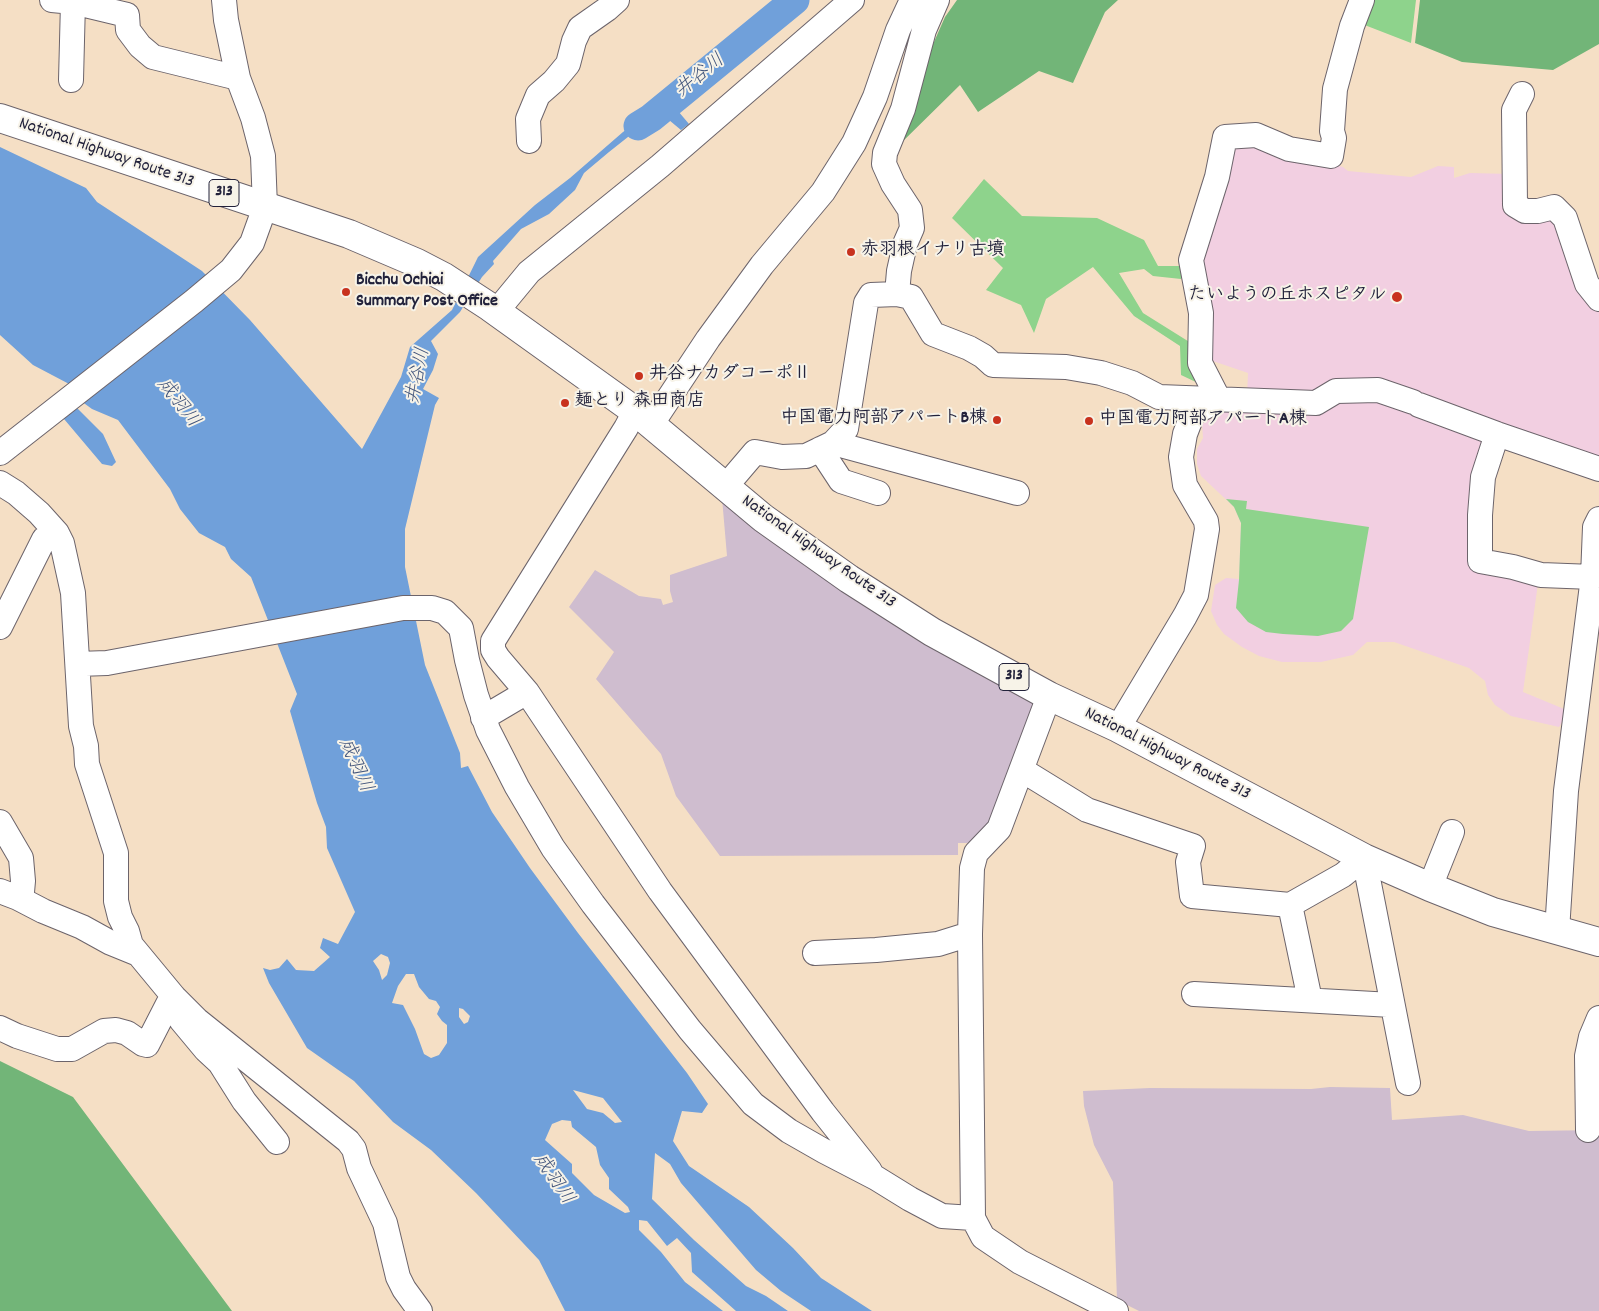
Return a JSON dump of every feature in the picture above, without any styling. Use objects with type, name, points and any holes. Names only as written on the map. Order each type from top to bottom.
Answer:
[{"type":"highway","name":"National Highway Route 313","points":[[0,118],[265,208],[349,234],[417,263],[444,277],[493,309],[643,418],[763,518],[858,584],[932,632],[1049,696],[1118,728],[1364,858],[1493,912],[1599,942]]},
{"type":"street","points":[[0,453],[194,301],[230,270],[252,243],[265,208],[263,156],[253,118],[238,78],[226,20],[224,0]]},
{"type":"street","points":[[529,141],[528,119],[538,95],[568,64],[574,41],[580,28],[617,0]]},
{"type":"street","points":[[493,309],[529,272],[660,166],[852,0]]},
{"type":"street","points":[[876,1178],[824,1112],[660,891],[527,692],[498,658],[493,650],[493,641],[626,428],[643,418],[708,339],[762,265],[824,192],[854,144],[875,97],[898,30],[912,0]]},
{"type":"street","points":[[897,294],[905,244],[912,228],[910,210],[893,184],[884,164],[885,153],[903,109],[924,30],[937,0]]},
{"type":"street","points":[[1219,400],[1200,363],[1201,313],[1191,260],[1217,177],[1225,137],[1256,135],[1289,149],[1331,156],[1334,138],[1332,131],[1335,89],[1352,26],[1362,0]]},
{"type":"street","points":[[71,80],[62,1],[127,15],[128,30],[140,46],[153,57],[238,78]]},
{"type":"street","points":[[1522,94],[1514,110],[1515,205],[1525,211],[1554,208],[1565,218],[1587,284],[1599,299]]},
{"type":"street","points":[[726,486],[755,452],[782,457],[806,456],[826,446],[846,430],[866,302],[871,295],[897,294],[911,297],[933,334],[969,348],[983,356],[993,366],[1066,367],[1101,373],[1132,383],[1159,397],[1316,403],[1336,391],[1378,390],[1599,469]]},
{"type":"street","points":[[1118,728],[1196,595],[1207,529],[1206,521],[1185,485],[1182,457],[1184,434],[1193,413],[1219,400]]},
{"type":"street","points":[[1497,434],[1483,477],[1480,515],[1480,562],[1513,566],[1541,575],[1593,577]]},
{"type":"street","points":[[826,446],[1017,493]]},
{"type":"street","points":[[826,446],[841,481],[878,493]]},
{"type":"street","points":[[0,483],[16,493],[57,532],[68,562],[84,664],[81,726],[86,746],[87,764],[116,852],[116,901],[131,945],[174,997],[197,1020],[348,1141],[354,1149],[366,1186],[386,1223],[398,1277],[420,1311]]},
{"type":"street","points":[[1557,931],[1566,792],[1590,676],[1594,604],[1595,527],[1599,519]]},
{"type":"street","points":[[0,627],[44,539],[57,532]]},
{"type":"street","points":[[84,664],[107,663],[403,608],[432,608],[445,612],[461,628],[466,660],[488,730],[517,787],[553,848],[593,904],[690,1030],[753,1104],[789,1131],[942,1216],[973,1218]]},
{"type":"street","points":[[483,718],[527,692]]},
{"type":"street","points":[[1049,696],[999,829],[976,853],[972,868],[970,934],[973,1218],[982,1237],[1020,1262],[1116,1311]]},
{"type":"street","points":[[1022,770],[1087,810],[1193,846],[1188,862],[1192,896],[1290,905],[1343,875],[1364,858],[1408,1083]]},
{"type":"street","points":[[0,822],[21,858],[22,892],[9,895]]},
{"type":"street","points":[[1430,887],[1452,832]]},
{"type":"street","points":[[9,895],[138,954]]},
{"type":"street","points":[[1290,905],[1310,1000]]},
{"type":"street","points":[[815,953],[938,944],[970,934]]},
{"type":"street","points":[[1194,994],[1392,1005]]},
{"type":"street","points":[[0,1028],[17,1036],[57,1049],[72,1049],[104,1031],[116,1030],[127,1033],[143,1044],[147,1044],[168,1004],[174,997]]},
{"type":"street","points":[[174,997],[176,1007],[184,1024],[220,1063],[244,1100],[277,1142]]},
{"type":"street","points":[[1588,1130],[1587,1056],[1599,1018]]},
{"type":"shaded area","name":"たいようの丘ホスピタル","points":[[1230,141],[1343,167],[1348,171],[1411,177],[1438,166],[1454,167],[1454,178],[1470,173],[1510,174],[1510,206],[1550,215],[1599,306],[1599,464],[1362,382],[1319,387],[1316,397],[1247,396],[1248,373],[1204,358],[1197,263]]},
{"type":"shaded area","points":[[1368,397],[1499,441],[1488,477],[1486,565],[1539,576],[1523,692],[1569,711],[1559,727],[1511,716],[1495,705],[1488,695],[1485,681],[1469,668],[1394,642],[1367,642],[1353,655],[1321,662],[1282,662],[1259,656],[1242,647],[1224,634],[1217,625],[1211,611],[1215,585],[1226,578],[1239,579],[1241,523],[1234,507],[1201,476],[1197,464],[1197,449],[1203,438],[1202,424],[1224,411],[1322,408],[1338,400]]},
{"type":"shaded area","points":[[722,498],[1031,699],[1036,707],[988,832],[967,843],[958,843],[958,855],[720,856],[676,796],[661,754],[596,679],[614,652],[569,607],[595,570],[639,596],[661,599],[663,605],[673,602],[670,591],[670,575],[727,556]]},
{"type":"shaded area","points":[[1330,1087],[1390,1088],[1392,1120],[1463,1115],[1529,1131],[1599,1130],[1599,1311],[1139,1311],[1117,1300],[1113,1182],[1094,1145],[1084,1106],[1083,1091],[1150,1088],[1311,1089]]},
{"type":"green space","points":[[957,0],[1118,0],[1105,12],[1073,83],[1039,71],[978,112],[960,85],[896,148],[915,85],[945,17]]},
{"type":"green space","points":[[1371,0],[1416,0],[1411,43],[1362,24]]},
{"type":"green space","points":[[1420,0],[1599,0],[1599,44],[1553,70],[1462,62],[1415,43]]},
{"type":"green space","points":[[984,179],[1022,216],[1097,218],[1144,240],[1158,266],[1183,266],[1181,279],[1153,276],[1144,269],[1119,273],[1143,313],[1191,343],[1200,384],[1181,375],[1180,346],[1134,316],[1093,267],[1046,299],[1034,333],[1021,305],[986,290],[1003,268],[952,218]]},
{"type":"green space","points":[[1226,499],[1247,501],[1246,509],[1369,527],[1353,619],[1341,631],[1318,636],[1283,634],[1266,632],[1248,622],[1236,608],[1241,523],[1234,507]]},
{"type":"green space","points":[[0,1061],[73,1097],[232,1311],[0,1311]]},
{"type":"water","name":"成羽川","points":[[662,92],[689,124],[681,130],[663,113],[660,117],[633,133],[584,173],[575,190],[549,214],[521,229],[493,261],[494,264],[482,277],[460,312],[431,341],[438,354],[433,370],[423,389],[439,398],[435,405],[405,529],[405,567],[425,665],[460,753],[461,768],[468,766],[492,812],[530,868],[687,1073],[708,1104],[702,1113],[682,1111],[673,1141],[689,1166],[749,1207],[793,1248],[821,1278],[872,1311],[811,1311],[781,1291],[756,1270],[681,1183],[670,1164],[655,1153],[652,1199],[694,1240],[746,1286],[766,1296],[788,1311],[736,1311],[692,1272],[691,1253],[677,1238],[667,1246],[647,1221],[639,1220],[639,1230],[661,1252],[685,1282],[723,1311],[565,1311],[539,1260],[476,1193],[431,1150],[393,1122],[354,1081],[307,1048],[269,983],[263,968],[270,970],[279,968],[287,959],[296,970],[314,971],[330,957],[320,948],[323,938],[338,944],[355,912],[327,848],[326,827],[290,711],[297,694],[251,577],[231,559],[225,547],[199,533],[180,509],[170,489],[118,420],[92,409],[70,393],[76,407],[103,434],[116,462],[112,466],[102,464],[64,419],[56,400],[71,385],[33,365],[0,335],[0,147],[86,188],[97,202],[202,271],[250,320],[362,449],[401,377],[410,347],[452,310],[478,257],[535,205],[570,178],[623,132],[658,106],[657,97]],"holes":[[[381,954],[388,957],[390,963],[387,975],[382,980],[379,970],[373,961]],[[406,974],[414,974],[419,987],[429,999],[436,1001],[440,1007],[437,1014],[447,1025],[447,1043],[439,1055],[431,1058],[424,1054],[415,1029],[403,1005],[392,1003],[398,986]],[[459,1008],[463,1009],[470,1016],[468,1022],[464,1024],[459,1017]],[[573,1090],[603,1098],[622,1122],[615,1123],[603,1113],[587,1109]],[[562,1120],[571,1121],[572,1127],[596,1147],[600,1165],[609,1178],[609,1189],[628,1207],[630,1212],[625,1213],[594,1195],[572,1173],[572,1164],[545,1140],[552,1124]]]},
{"type":"waterway","name":"井谷川","points":[[638,126],[651,118],[795,0]]},
{"type":"place","name":"赤羽根イナリ古墳","points":[[851,252]]},
{"type":"place","name":"Bicchu Ochiai Summary Post Office","points":[[346,292]]},
{"type":"place","name":"たいようの丘ホスピタル","points":[[1397,297]]},
{"type":"place","name":"井谷ナカダコーポⅡ","points":[[639,376]]},
{"type":"place","name":"麺とり 森田商店","points":[[565,403]]},
{"type":"place","name":"中国電力阿部アパートB棟","points":[[997,420]]},
{"type":"place","name":"中国電力阿部アパートA棟","points":[[1089,421]]}]
